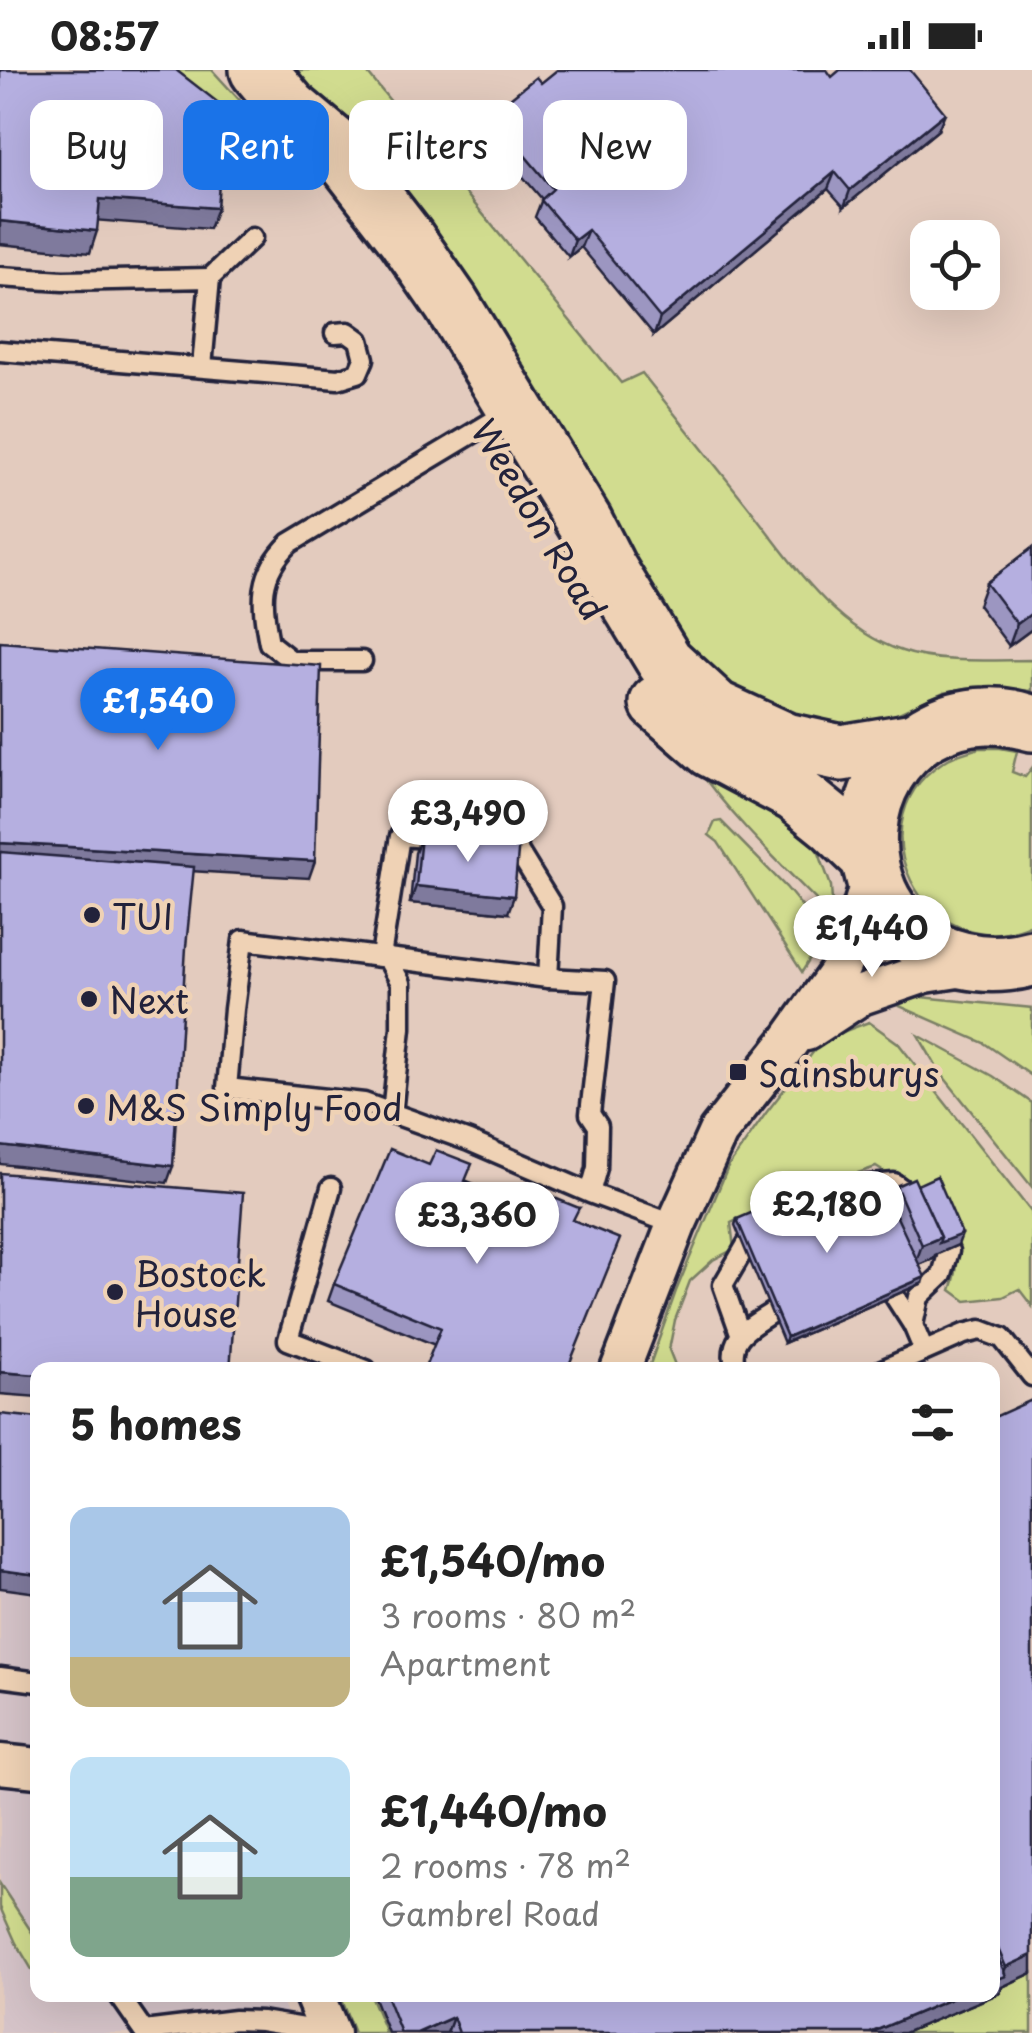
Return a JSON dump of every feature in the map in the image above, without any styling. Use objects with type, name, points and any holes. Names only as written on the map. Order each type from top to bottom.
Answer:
[{"type":"main road","name":"Weedon Road","points":[[274,89],[306,142],[380,242],[431,337],[501,417],[665,662],[716,708],[786,741],[840,753],[915,742]]},
{"type":"main road","name":"Weedon Road","points":[[501,417],[637,682],[711,749],[796,794],[832,823],[870,866]]},
{"type":"main road","points":[[1016,963],[954,959],[926,946],[902,928],[884,904],[870,866],[867,831],[882,781],[915,742],[960,719],[1025,718]]},
{"type":"street","points":[[623,1362],[676,1225],[718,1132],[838,973],[854,936],[870,866]]},
{"type":"street","points":[[789,1042],[861,995],[925,973],[1016,963]]},
{"type":"street","points":[[0,1764],[30,1767]]},
{"type":"street","points":[[317,2002],[330,2033]]},
{"type":"lane","points":[[202,367],[210,278],[252,238]]},
{"type":"lane","points":[[0,276],[63,281],[210,278]]},
{"type":"lane","points":[[0,351],[338,380],[358,373],[364,359],[359,340],[348,332],[335,333]]},
{"type":"lane","points":[[362,662],[292,660],[270,642],[262,606],[274,558],[290,543],[501,417]]},
{"type":"lane","points":[[399,1116],[401,983],[383,956],[400,836],[514,844],[552,906],[548,978]]},
{"type":"lane","points":[[590,1193],[597,1168],[598,1126],[590,1114],[605,981],[548,978],[243,940],[227,1088],[364,1103],[469,1141],[590,1193],[676,1225]]},
{"type":"lane","points":[[804,1212],[858,1186],[894,1183],[916,1199],[949,1252],[942,1276],[918,1297],[913,1325]]},
{"type":"lane","points":[[330,1188],[288,1340],[345,1362]]},
{"type":"lane","points":[[734,1362],[740,1333],[723,1285],[752,1238],[769,1229]]},
{"type":"lane","points":[[895,1297],[924,1351]]},
{"type":"lane","points":[[740,1333],[771,1313]]},
{"type":"lane","points":[[900,1362],[981,1330],[1002,1338],[1032,1376]]},
{"type":"lane","points":[[0,1677],[30,1681]]},
{"type":"lane","points":[[124,2002],[144,2031],[240,2027],[261,2021],[330,2033]]},
{"type":"shaded area","points":[[0,1432],[30,1435],[30,2002],[283,2002],[294,2033],[0,2033]]},
{"type":"green space","points":[[140,70],[212,70],[239,100],[183,100],[183,104]]},
{"type":"green space","points":[[282,70],[365,70],[390,100],[349,100],[349,170],[329,140],[329,100],[302,100]]},
{"type":"green space","points":[[363,190],[463,190],[621,383],[642,373],[797,569],[834,609],[877,640],[916,655],[1032,660],[1032,691],[973,687],[944,692],[871,726],[836,732],[685,670]]},
{"type":"green space","points":[[980,748],[1017,751],[1012,772],[1025,777],[1032,768],[1032,924],[993,933],[959,927],[931,908],[911,881],[901,848],[903,815],[919,784],[950,758]]},
{"type":"green space","points":[[692,761],[800,827],[819,853],[831,886],[833,917],[741,823]]},
{"type":"green space","points":[[721,821],[818,926],[813,954],[802,972],[718,842],[709,835],[715,822]]},
{"type":"green space","points":[[921,997],[1032,1008],[1032,1076],[984,1043],[897,1005]]},
{"type":"green space","points":[[869,1022],[898,1043],[1032,1213],[1032,1306],[1019,1289],[1003,1297],[966,1301],[951,1290],[957,1249],[933,1188],[889,1175],[876,1167],[852,1175],[826,1171],[731,1223],[734,1249],[713,1260],[690,1281],[675,1320],[669,1350],[674,1362],[651,1362],[728,1167],[818,1046]]},
{"type":"green space","points":[[918,1035],[993,1076],[1032,1103],[1032,1187],[939,1071]]},
{"type":"green space","points":[[0,1884],[30,1929],[30,1966],[16,1943],[0,1907]]},
{"type":"green space","points":[[1032,1973],[1032,2033],[904,2033],[978,2002],[1000,2002],[1000,1988]]},
{"type":"green space","points":[[342,2002],[373,2002],[386,2033],[354,2033]]},
{"type":"building","points":[[0,70],[176,70],[215,100],[183,100],[183,190],[218,190],[217,208],[100,199],[97,231],[0,221]]},
{"type":"building","points":[[557,70],[827,70],[832,77],[840,70],[910,70],[945,113],[850,190],[835,172],[660,318],[588,230],[575,240],[541,200],[552,190],[687,190],[687,100],[543,100],[543,177],[523,153],[523,100],[508,100],[536,77],[541,83]]},
{"type":"building","points":[[1032,548],[1032,613],[1017,624],[986,583]]},
{"type":"building","points":[[0,642],[321,666],[315,861],[0,843]]},
{"type":"building","points":[[421,836],[519,841],[514,896],[416,886]]},
{"type":"building","points":[[0,852],[194,867],[173,1166],[0,1146]]},
{"type":"building","points":[[390,1149],[429,1165],[436,1150],[472,1164],[465,1181],[536,1210],[542,1193],[579,1208],[573,1220],[620,1239],[570,1362],[427,1362],[441,1328],[334,1284]]},
{"type":"building","name":"Bostock House","points":[[0,1173],[243,1193],[231,1362],[30,1362],[30,1374],[0,1372]]},
{"type":"building","points":[[937,1176],[962,1234],[939,1243],[941,1237],[917,1185]]},
{"type":"building","points":[[914,1178],[941,1237],[922,1245],[896,1186]]},
{"type":"building","points":[[831,1179],[849,1218],[890,1202],[925,1277],[787,1337],[737,1219]]},
{"type":"building","points":[[1032,1400],[1032,1955],[1006,1967],[1000,1953],[1000,1414]]},
{"type":"building","points":[[0,1414],[30,1417],[30,1574],[0,1570]]},
{"type":"building","points":[[389,2002],[943,2002],[870,2033],[459,2033],[453,2017],[417,2033],[401,2033]]},
{"type":"place","name":"TUI","points":[[92,915]]},
{"type":"place","name":"Next","points":[[89,999]]},
{"type":"place","name":"Sainsburys","points":[[738,1072]]},
{"type":"place","name":"M&S Simply Food","points":[[86,1106]]},
{"type":"place","name":"Bostock House","points":[[115,1292]]}]
